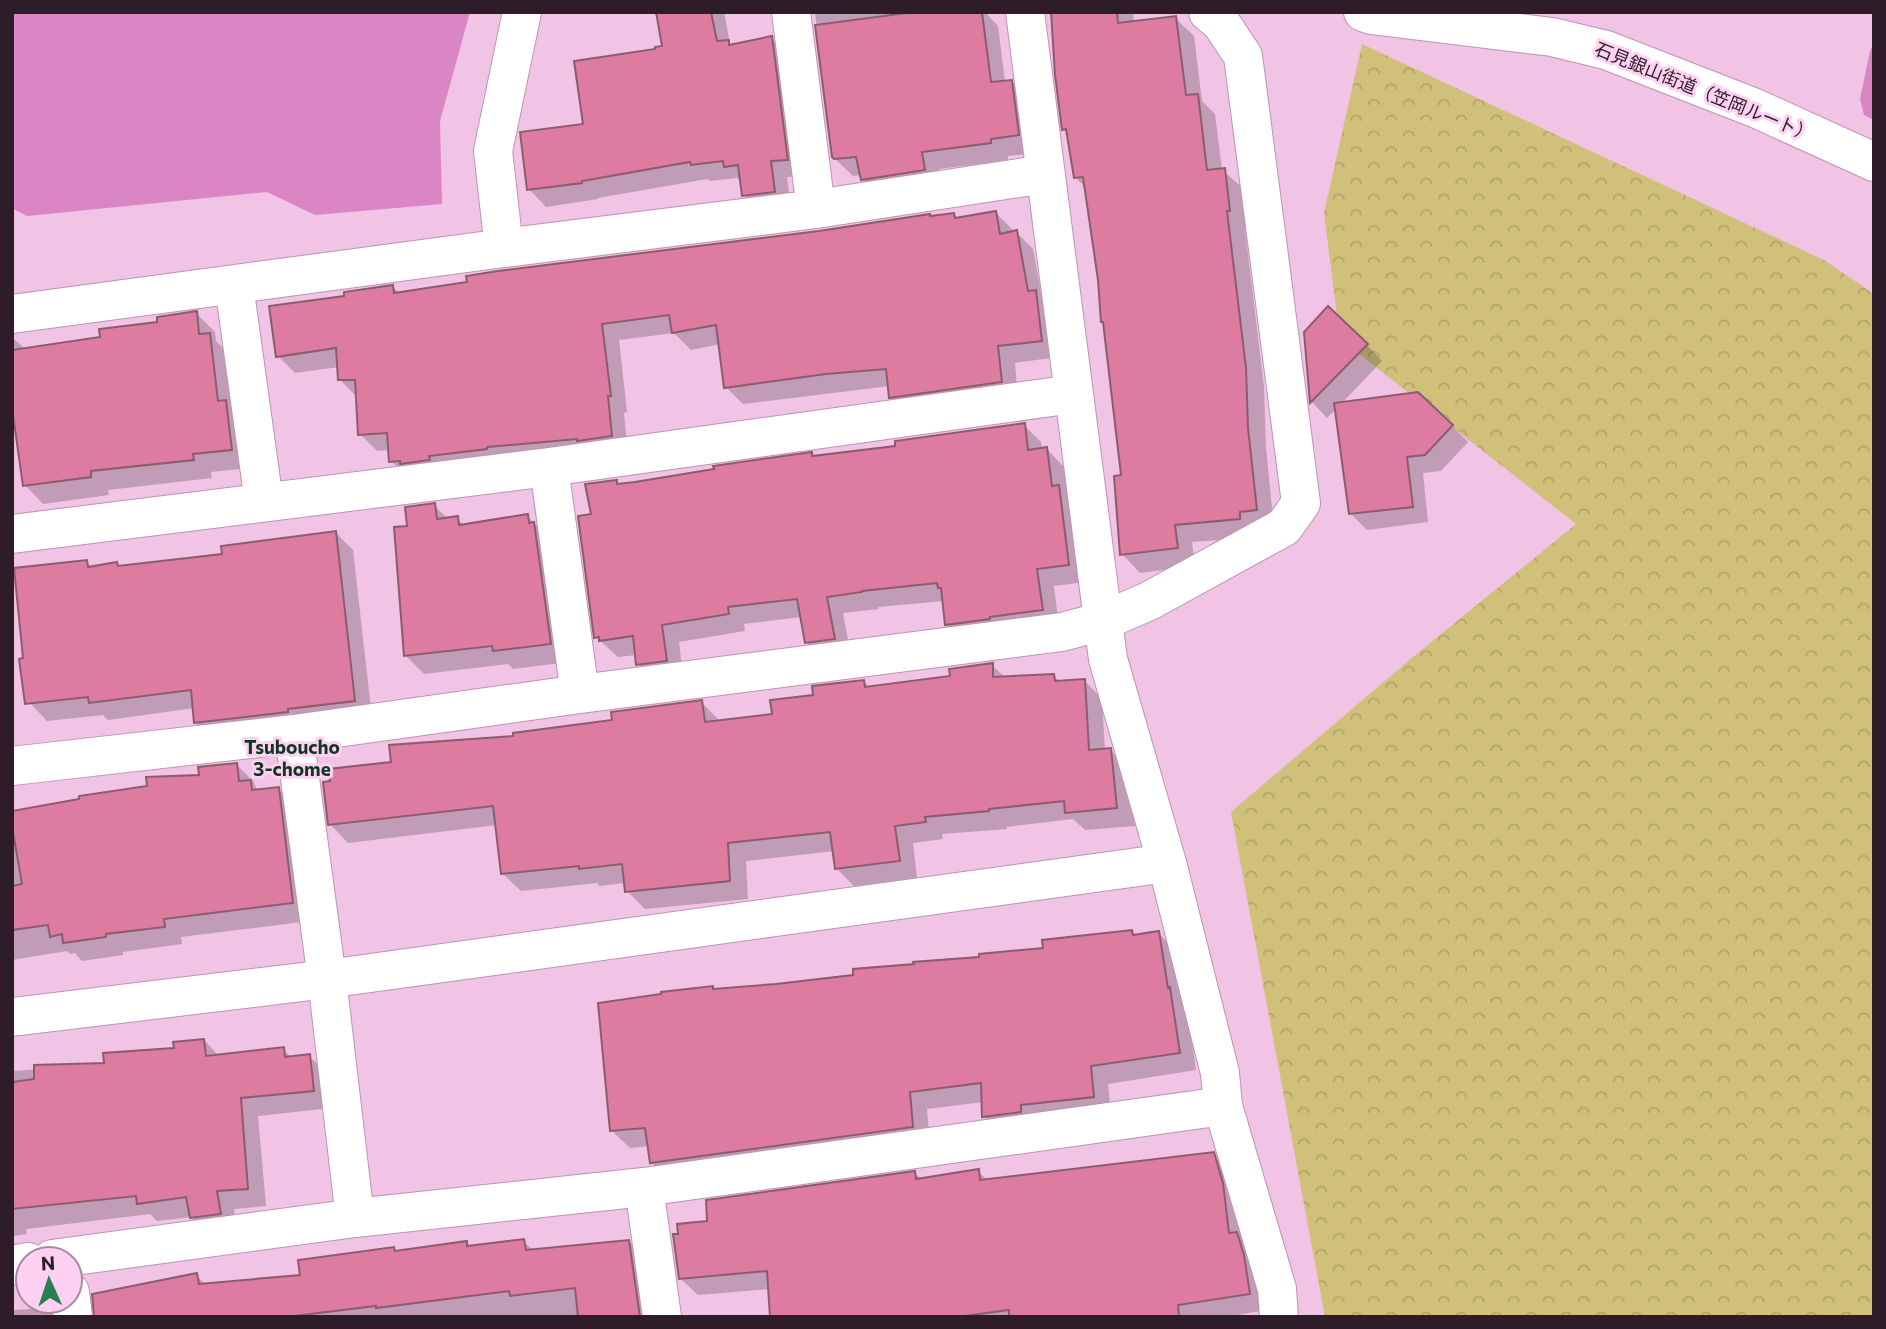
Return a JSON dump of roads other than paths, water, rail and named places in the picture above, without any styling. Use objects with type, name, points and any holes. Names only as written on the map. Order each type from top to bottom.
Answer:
[{"type":"street","points":[[503,248],[493,151],[522,12]]},
{"type":"street","points":[[791,12],[816,209]]},
{"type":"street","points":[[1025,12],[1108,659],[1167,863],[1220,1073],[1223,1106],[1277,1289],[1279,1317]]},
{"type":"street","points":[[12,766],[294,734],[1062,632],[1102,621],[1149,601],[1284,527],[1301,503],[1243,56],[1221,23],[1208,12]]},
{"type":"street","name":"石見銀山街道（笠岡ルート）","points":[[1363,12],[1552,37],[1606,50],[1755,108],[1874,162]]},
{"type":"street","points":[[12,314],[816,209],[1045,174]]},
{"type":"street","points":[[234,285],[264,502]]},
{"type":"street","points":[[12,534],[550,467],[1073,394]]},
{"type":"street","points":[[550,467],[580,694]]},
{"type":"street","points":[[294,734],[327,979],[355,1218]]},
{"type":"street","points":[[12,1017],[327,979],[1167,863]]},
{"type":"street","points":[[84,1264],[355,1218],[644,1187],[1223,1106]]},
{"type":"street","points":[[644,1187],[662,1317]]},
{"type":"district","name":"Tsuboucho 3-chome","points":[[292,758]]}]
